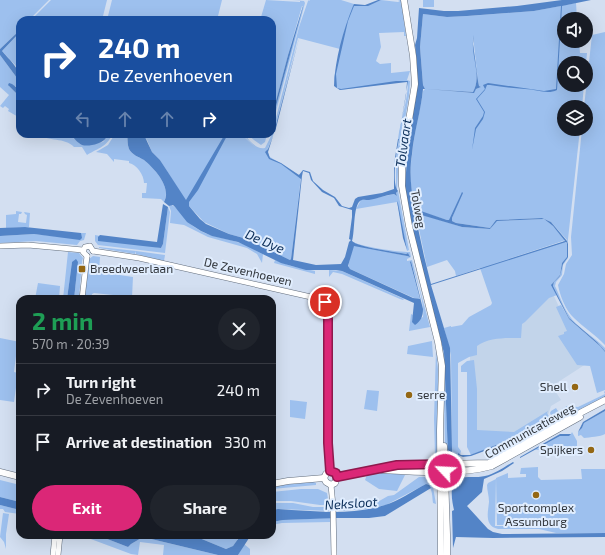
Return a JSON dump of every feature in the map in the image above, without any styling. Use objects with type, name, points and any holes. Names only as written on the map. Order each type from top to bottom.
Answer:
[{"type":"main road","name":"Tolweg","points":[[404,0],[413,56],[415,84],[402,162],[402,186],[409,226],[440,348],[442,366],[440,406],[442,468],[447,534],[446,555]]},
{"type":"main road","name":"Communicatieweg","points":[[442,468],[489,463],[532,438],[605,400]]},
{"type":"main road","name":"Communicatieweg","points":[[442,468],[480,470],[492,466],[605,403]]},
{"type":"main road","points":[[337,477],[397,465],[442,468]]},
{"type":"main road","name":"Tolweg","points":[[441,555],[442,468]]},
{"type":"main road","points":[[330,471],[336,473],[337,477],[335,483],[331,485],[326,482],[324,478],[330,471]]},
{"type":"main road","points":[[0,472],[16,476]]},
{"type":"main road","points":[[276,483],[324,478]]},
{"type":"street","points":[[0,246],[28,245],[83,250]]},
{"type":"street","points":[[83,250],[84,246],[88,245],[92,247],[92,254],[87,256]]},
{"type":"street","points":[[82,295],[87,256],[84,254],[83,250]]},
{"type":"street","name":"De Zevenhoeven","points":[[93,251],[139,258],[311,297],[325,302],[328,320],[328,437],[330,471]]},
{"type":"street","points":[[331,485],[334,509],[334,555]]},
{"type":"street","points":[[53,555],[55,539]]},
{"type":"street","points":[[58,555],[60,539]]},
{"type":"shaded area","points":[[0,0],[49,0],[33,16],[16,16],[16,34],[0,49]]},
{"type":"shaded area","points":[[51,0],[107,0],[103,16],[35,16]]},
{"type":"shaded area","points":[[112,0],[222,0],[218,16],[108,16]]},
{"type":"shaded area","points":[[266,0],[300,2],[292,0],[304,1],[305,3],[276,111],[276,106],[303,6],[276,101],[276,16],[261,16]]},
{"type":"shaded area","points":[[309,0],[341,0],[354,4],[354,6],[365,6],[381,0],[398,2],[400,1],[398,0],[401,0],[406,36],[404,36],[404,32],[379,33],[381,47],[376,61],[380,64],[391,63],[391,73],[410,71],[407,80],[410,81],[409,96],[399,154],[397,190],[396,160],[398,139],[407,96],[408,81],[340,90],[335,87],[334,78],[340,49],[298,38],[276,124],[276,118],[299,27]]},
{"type":"shaded area","points":[[381,0],[368,6],[354,6],[348,21],[336,74],[337,88],[334,86],[340,45],[346,25],[354,4],[365,5]]},
{"type":"shaded area","points":[[423,0],[434,0],[434,7],[423,7]]},
{"type":"shaded area","points":[[562,0],[591,0],[562,6],[562,12],[561,6],[534,11],[467,16],[447,17],[423,14],[420,47],[423,85],[425,89],[423,89],[413,146],[411,175],[415,209],[447,220],[449,220],[462,192],[463,193],[452,218],[452,221],[456,223],[490,228],[496,220],[542,218],[551,222],[568,244],[568,257],[563,264],[560,276],[554,282],[553,286],[569,318],[597,342],[605,352],[569,319],[551,285],[560,275],[562,263],[567,257],[566,242],[431,285],[450,348],[452,455],[448,455],[444,353],[411,223],[405,188],[408,142],[417,91],[415,45],[417,38],[419,8],[458,11],[517,6]],"holes":[[[418,214],[462,227],[490,229],[497,221],[544,219],[553,226],[565,241],[431,284],[416,215]]]},
{"type":"shaded area","points":[[576,3],[577,12],[557,12],[557,48],[580,48],[580,53],[587,53],[587,56],[557,56],[557,92],[583,92],[583,100],[557,100],[557,136],[579,136],[568,244],[567,240],[551,222],[542,218],[496,220],[490,228],[456,223],[452,221],[452,218],[462,192],[450,220],[415,210],[411,169],[413,147],[423,91],[425,89],[423,85],[420,47],[423,14],[447,17],[468,16],[534,11]],"holes":[[[473,36],[477,72],[473,43]],[[477,72],[479,86],[481,87],[476,89],[473,93],[428,89],[473,92],[476,86]]]},
{"type":"shaded area","points":[[303,6],[276,106],[276,101]]},
{"type":"shaded area","points":[[605,32],[605,345],[571,315],[560,294],[558,285],[564,274],[566,264],[572,255],[571,237],[581,136],[593,136],[593,100],[585,100],[586,92],[593,92],[593,56],[590,56],[591,48],[593,48],[593,35]]},
{"type":"shaded area","points":[[16,34],[16,36],[2,51],[16,68],[16,77],[0,55],[0,49]]},
{"type":"shaded area","points":[[16,36],[16,66],[2,51]]},
{"type":"shaded area","points":[[299,38],[276,128],[276,124]]},
{"type":"shaded area","points":[[473,44],[478,81],[479,86],[481,87],[476,89],[474,93],[427,89],[473,92],[477,79]]},
{"type":"shaded area","points":[[0,55],[16,77],[16,86],[9,86],[16,93],[16,116],[8,111],[9,109],[5,106],[3,108],[0,106],[9,95],[0,87]]},
{"type":"shaded area","points":[[557,72],[557,90],[549,92],[487,85],[485,90],[477,99],[485,112],[483,119],[476,129],[472,150],[475,128],[484,112],[476,99],[485,89],[483,85],[488,83],[544,91],[556,89]]},
{"type":"shaded area","points":[[396,81],[408,81],[406,92],[407,82],[340,90],[337,88],[341,89]]},
{"type":"shaded area","points":[[9,83],[16,87],[16,93],[8,85]]},
{"type":"shaded area","points":[[406,92],[406,95],[399,136]]},
{"type":"shaded area","points":[[47,138],[73,138],[80,144],[84,145],[103,142],[106,138],[111,138],[105,145],[87,155],[82,147],[74,147],[61,141]]},
{"type":"shaded area","points":[[73,138],[106,138],[91,145],[85,146]]},
{"type":"shaded area","points":[[112,138],[127,138],[130,151],[153,168],[161,179],[166,191],[164,202],[161,199],[142,198],[142,193],[146,193],[147,183],[144,183],[140,171],[129,163],[129,161],[114,159],[114,162],[107,154],[96,152],[108,145]]},
{"type":"shaded area","points":[[127,138],[145,138],[152,152],[160,160],[186,200],[223,138],[226,138],[198,190],[189,202],[189,206],[206,224],[229,234],[247,239],[290,260],[301,179],[281,164],[269,159],[265,152],[268,149],[272,138],[268,152],[270,158],[281,163],[299,175],[303,170],[310,172],[313,181],[323,190],[335,197],[342,206],[349,208],[352,207],[355,199],[358,197],[382,193],[394,189],[394,164],[399,139],[395,174],[396,187],[398,191],[396,193],[397,196],[394,194],[360,201],[355,214],[352,241],[369,247],[406,254],[408,253],[410,257],[354,246],[348,266],[350,269],[413,298],[420,299],[410,262],[411,261],[423,309],[420,320],[415,325],[412,322],[414,303],[342,271],[306,270],[281,263],[238,242],[212,236],[201,231],[187,222],[173,205],[169,206],[164,202],[166,191],[161,179],[144,160],[130,151]],"holes":[[[303,171],[309,173],[311,180],[322,192],[334,198],[339,206],[352,210],[349,239],[351,240],[341,264],[316,265],[293,260]]]},
{"type":"shaded area","points":[[145,138],[245,138],[256,148],[250,142],[259,148],[265,148],[270,138],[272,138],[266,153],[295,173],[300,174],[301,177],[290,260],[247,239],[229,234],[204,222],[189,206],[160,160],[152,152]]},
{"type":"shaded area","points":[[252,138],[266,138],[265,142],[261,145]]},
{"type":"shaded area","points":[[398,191],[409,250],[407,251],[397,202],[356,209],[361,200],[394,194],[397,196],[396,193]]},
{"type":"shaded area","points":[[397,201],[398,203],[407,250],[403,238]]},
{"type":"shaded area","points":[[163,204],[168,207],[163,244],[161,248],[98,241],[98,237],[100,235],[157,242]]},
{"type":"shaded area","points":[[169,206],[174,206],[193,226],[201,231],[244,244],[263,254],[262,263],[257,254],[247,248],[208,237],[184,225],[170,223],[171,211]]},
{"type":"shaded area","points":[[168,207],[170,212],[165,253],[98,245],[95,241],[95,235],[161,248],[163,244]]},
{"type":"shaded area","points":[[16,211],[22,212],[19,214],[18,222],[26,223],[27,215],[24,212],[30,213],[29,227],[6,228],[6,215],[16,214]]},
{"type":"shaded area","points":[[416,215],[427,216],[462,227],[490,229],[497,221],[544,219],[553,226],[565,240],[563,241],[567,243],[568,258],[563,265],[562,275],[556,282],[555,286],[572,319],[601,344],[605,348],[605,351],[597,342],[569,318],[553,286],[554,282],[560,276],[563,264],[567,258],[562,263],[560,275],[552,284],[557,295],[549,298],[522,324],[521,338],[487,341],[477,346],[477,355],[469,357],[458,363],[458,447],[461,451],[460,455],[458,454],[461,458],[448,457],[445,447],[444,397],[437,330],[438,329],[444,353],[448,454],[452,455],[451,355],[444,328],[462,325],[469,317],[492,303],[480,268],[456,276],[455,271],[447,260],[427,267]],"holes":[[[563,241],[563,242],[481,268]]]},
{"type":"shaded area","points":[[25,227],[81,233],[82,238],[80,240],[34,234],[0,236],[0,228]]},
{"type":"shaded area","points":[[81,233],[86,233],[84,240],[80,241],[77,245],[36,241],[0,243],[0,236],[34,234],[75,239]]},
{"type":"shaded area","points":[[351,241],[371,247],[410,252],[411,257],[407,259],[407,261],[412,260],[430,327],[409,331],[411,314],[413,315],[412,322],[423,317],[423,304],[411,261],[420,300],[348,268],[354,245],[409,257],[408,253],[406,254],[368,247],[355,243]]},
{"type":"shaded area","points":[[99,247],[136,251],[135,254]]},
{"type":"shaded area","points":[[136,251],[165,255],[164,261],[136,254]]},
{"type":"shaded area","points":[[68,252],[79,253],[83,258],[79,295],[74,295],[78,262],[72,262],[68,295],[63,295]]},
{"type":"shaded area","points":[[93,256],[100,257],[99,272],[133,277],[132,295],[94,293],[92,295],[84,295],[89,259]]},
{"type":"shaded area","points":[[76,259],[78,262],[74,295],[68,295],[72,262]]},
{"type":"shaded area","points":[[275,260],[291,266],[315,271],[315,274],[274,263]]},
{"type":"shaded area","points":[[329,270],[342,271],[404,299],[400,299],[342,274],[333,272],[329,277]]},
{"type":"shaded area","points":[[38,283],[60,286],[59,295],[36,295]]},
{"type":"shaded area","points":[[552,292],[586,364],[552,386],[561,400],[551,406],[547,418],[509,441],[470,440],[470,347],[520,323]]},
{"type":"shaded area","points":[[561,305],[569,319],[605,352],[605,390],[597,393],[590,366],[577,365],[558,336],[567,331],[556,307]]},
{"type":"shaded area","points":[[0,338],[16,341],[14,372],[16,372],[16,388],[14,402],[0,400]]},
{"type":"shaded area","points":[[432,341],[433,357],[407,354],[408,346]]},
{"type":"shaded area","points":[[436,350],[438,369],[438,455],[435,455],[434,419]]},
{"type":"shaded area","points":[[474,360],[477,389],[477,430],[514,432],[548,411],[547,413],[551,420],[508,444],[496,445],[471,455],[467,447],[467,372],[461,372],[461,366],[467,361]]},
{"type":"shaded area","points":[[367,390],[379,391],[377,411],[364,409]]},
{"type":"shaded area","points":[[605,394],[605,397],[567,417],[562,409],[567,406],[578,407]]},
{"type":"shaded area","points":[[290,400],[307,402],[305,419],[290,417]]},
{"type":"shaded area","points":[[556,408],[563,419],[555,423],[550,413]]},
{"type":"shaded area","points":[[605,409],[605,411],[584,423],[578,432],[583,422]]},
{"type":"shaded area","points":[[605,411],[605,434],[584,438],[581,435],[578,436],[578,432],[584,423]]},
{"type":"shaded area","points":[[546,423],[510,445],[498,446],[471,456],[463,457],[458,455],[458,453],[461,455],[470,455],[496,445],[508,444]]},
{"type":"shaded area","points":[[572,432],[577,441],[577,448],[574,453],[572,452],[572,449],[535,450],[560,436],[566,436]]},
{"type":"shaded area","points":[[560,434],[571,434],[569,436],[560,436],[520,458],[520,457]]},
{"type":"shaded area","points":[[513,462],[514,463],[502,471],[484,479],[482,492],[467,506],[488,529],[502,534],[605,533],[605,537],[456,537],[453,548],[452,511],[454,510],[452,502],[452,488],[456,480],[465,477],[482,477],[489,475]]},
{"type":"shaded area","points":[[538,467],[538,477],[541,480],[582,479],[581,469],[605,469],[605,533],[556,533],[539,529],[498,529],[491,525],[488,518],[489,502],[487,485],[496,479],[495,526],[537,526],[497,525],[496,478],[508,473],[508,478],[526,477],[526,474],[520,474],[521,468]]},
{"type":"shaded area","points":[[368,472],[405,475],[397,491],[379,489],[365,480]]},
{"type":"shaded area","points":[[419,477],[425,477],[430,481],[433,487],[436,504],[433,503],[430,487],[426,484],[386,505],[366,509],[338,511],[337,506],[374,504],[388,496],[394,495]]},
{"type":"shaded area","points":[[0,480],[16,484],[16,501],[0,497]]},
{"type":"shaded area","points":[[316,483],[316,485],[276,489],[276,486]]},
{"type":"shaded area","points":[[426,484],[431,488],[385,516],[369,518],[276,521],[276,509],[346,512],[359,511],[395,501]]},
{"type":"shaded area","points":[[318,489],[327,493],[329,505],[276,501],[276,492]]},
{"type":"shaded area","points":[[0,497],[16,501],[16,509],[0,505]]},
{"type":"shaded area","points":[[276,503],[293,503],[313,507],[329,507],[329,511],[276,509]]},
{"type":"shaded area","points":[[0,505],[16,509],[16,513],[5,512],[3,509],[0,509]]},
{"type":"shaded area","points":[[3,513],[9,514],[6,534],[6,549],[4,542],[0,537]]},
{"type":"shaded area","points":[[330,518],[330,522],[276,524],[276,521]]},
{"type":"shaded area","points":[[91,539],[107,539],[128,547],[140,539],[151,539],[218,555],[163,555],[164,545],[140,542],[138,555],[131,554]]},
{"type":"shaded area","points":[[107,539],[140,539],[128,547]]},
{"type":"shaded area","points":[[151,539],[202,539],[226,549],[233,546],[238,539],[248,539],[238,555],[218,555]]},
{"type":"shaded area","points":[[202,539],[238,540],[233,546],[226,549]]},
{"type":"shaded area","points":[[244,544],[250,549],[250,555],[238,555]]},
{"type":"place","name":"Breedweerlaan","points":[[82,269]]},
{"type":"place","name":"Shell","points":[[575,387]]},
{"type":"place","name":"serre","points":[[409,395]]},
{"type":"place","name":"Spijkers","points":[[591,450]]},
{"type":"place","name":"Sportcomplex Assumburg","points":[[536,495]]},
{"type":"route","points":[[325,302],[328,320],[328,443],[330,471],[336,473],[337,477],[397,465],[445,464],[445,471]]},
{"type":"water label","name":"Tolvaart","points":[[403,143]]},
{"type":"water label","name":"De Dye","points":[[265,241]]},
{"type":"water label","name":"Neksloot","points":[[351,503]]}]
